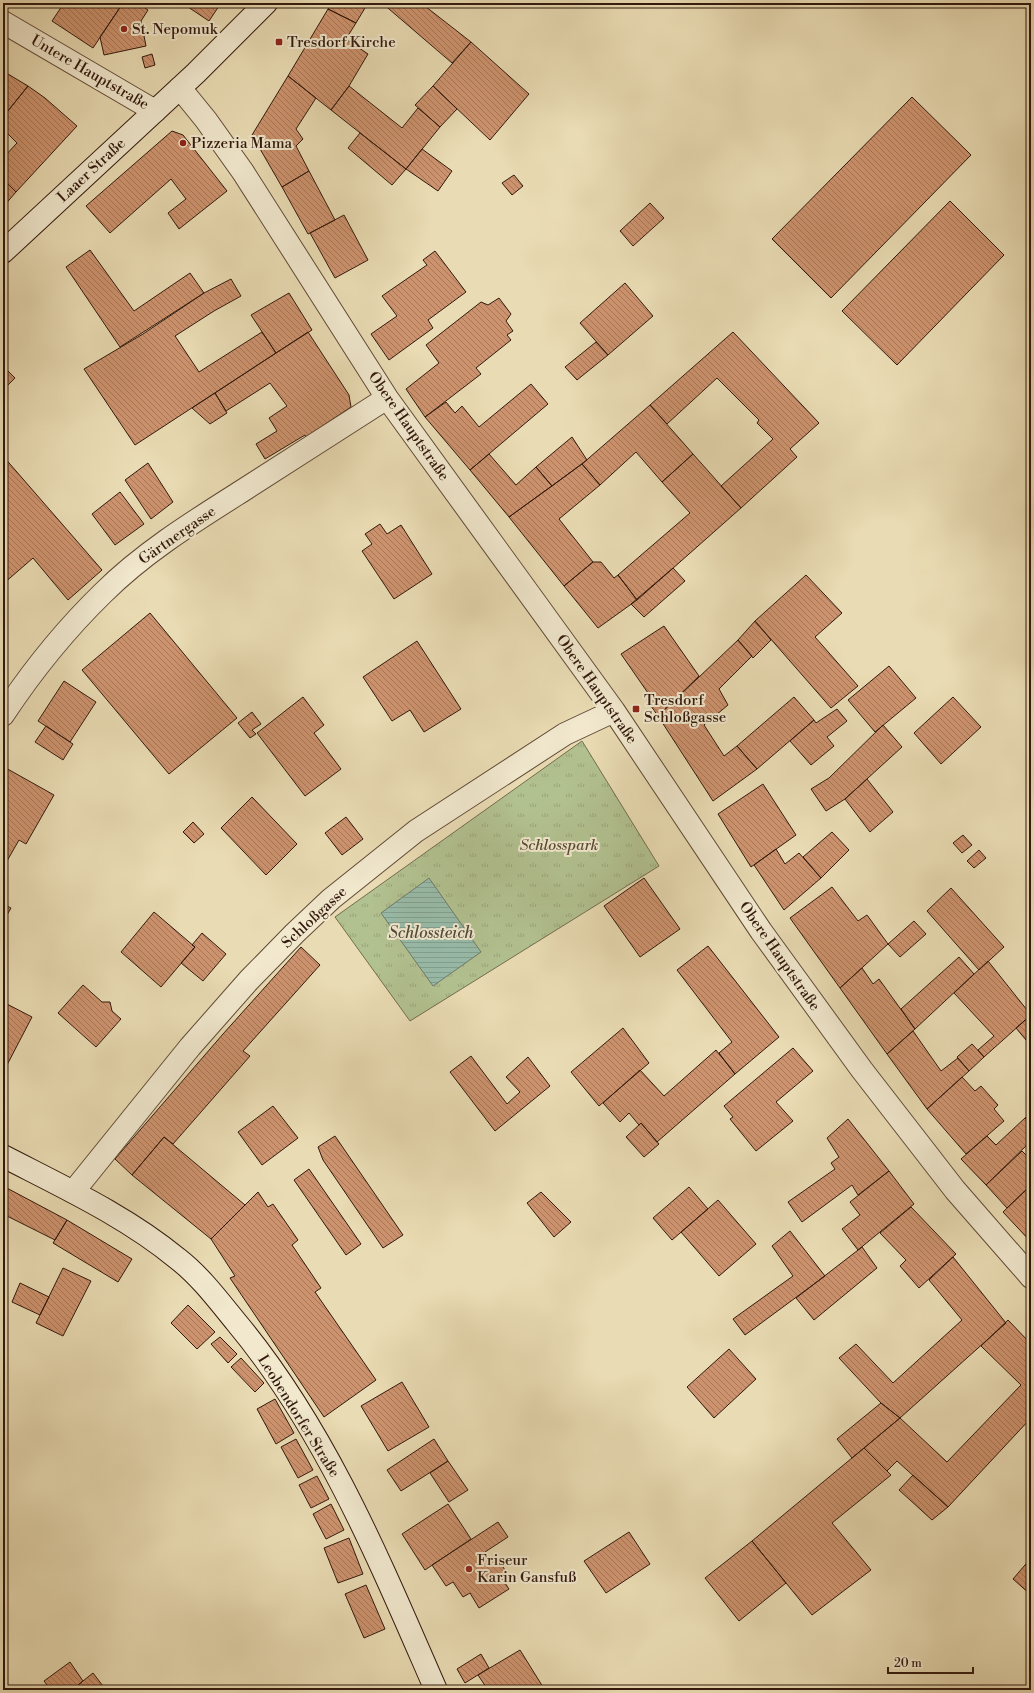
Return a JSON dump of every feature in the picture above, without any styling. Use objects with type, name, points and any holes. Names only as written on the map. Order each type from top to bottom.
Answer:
[{"type":"street","name":"Laaer Straße","points":[[3,252],[180,88],[266,3]]},
{"type":"street","name":"Untere Hauptstraße","points":[[3,22],[155,110]]},
{"type":"street","name":"Obere Hauptstraße","points":[[180,88],[206,120],[243,172],[387,398],[614,711],[761,931],[862,1070],[955,1190],[1031,1277]]},
{"type":"street","name":"Gärtnergasse","points":[[3,715],[28,678],[60,637],[103,593],[133,567],[169,539],[217,507],[387,398]]},
{"type":"street","name":"Schloßgasse","points":[[73,1192],[200,1036],[249,980],[331,899],[416,831],[565,734],[614,711]]},
{"type":"street","name":"Leobendorfer Straße","points":[[3,1156],[73,1192],[125,1222],[179,1259],[218,1300],[253,1342],[301,1413],[349,1499],[375,1553],[436,1690]]},
{"type":"green space","name":"Schlosspark","points":[[582,741],[659,866],[410,1021],[335,917]]},
{"type":"water","name":"Schlossteich","points":[[429,878],[481,952],[433,986],[381,913]]},
{"type":"building","points":[[64,3],[123,3],[93,48],[52,21]]},
{"type":"building","name":"St. Nepomuk","points":[[123,3],[148,3],[145,8],[148,10],[141,21],[146,46],[104,55],[100,37]]},
{"type":"building","name":"St. Nepomuk","points":[[182,3],[221,3],[209,21]]},
{"type":"building","points":[[332,3],[368,3],[356,23],[328,9]]},
{"type":"building","points":[[382,3],[421,3],[471,42],[452,63]]},
{"type":"building","points":[[328,9],[356,23],[346,39],[368,54],[349,86],[331,110],[288,76]]},
{"type":"building","points":[[471,42],[529,94],[490,140],[433,86]]},
{"type":"building","points":[[152,54],[155,65],[145,68],[142,57]]},
{"type":"building","points":[[3,71],[28,86],[3,117]]},
{"type":"building","points":[[288,76],[316,98],[296,129],[303,139],[296,146],[309,171],[282,187],[252,135]]},
{"type":"building","points":[[28,86],[45,98],[77,126],[16,192],[3,179],[3,158],[17,143],[3,129],[3,117]]},
{"type":"building","points":[[349,86],[402,128],[418,108],[440,127],[406,169],[331,110]]},
{"type":"building","points":[[433,86],[457,109],[440,127],[415,105]]},
{"type":"building","points":[[912,97],[971,155],[831,298],[772,239]]},
{"type":"building","points":[[172,131],[183,135],[227,191],[179,229],[168,213],[186,199],[171,179],[110,233],[86,206]]},
{"type":"building","points":[[360,133],[406,169],[392,185],[348,148]]},
{"type":"building","points":[[422,149],[452,171],[438,191],[406,169]]},
{"type":"building","points":[[309,171],[335,220],[308,234],[282,187]]},
{"type":"building","points":[[514,175],[523,186],[512,195],[502,183]]},
{"type":"building","points":[[3,179],[16,192],[3,207]]},
{"type":"building","points":[[950,201],[1004,255],[897,365],[842,311]]},
{"type":"building","points":[[650,203],[664,218],[633,246],[620,231]]},
{"type":"building","points":[[344,215],[368,260],[335,278],[310,233]]},
{"type":"building","points":[[90,250],[134,311],[190,273],[204,293],[120,347],[66,267]]},
{"type":"building","points":[[435,251],[466,292],[428,320],[433,328],[389,360],[371,334],[397,316],[382,296],[427,265],[423,260]]},
{"type":"building","points":[[231,279],[241,296],[175,336],[199,372],[262,332],[276,353],[135,445],[84,369],[143,334],[204,293]]},
{"type":"building","points":[[625,283],[653,316],[608,355],[580,323]]},
{"type":"building","points":[[289,293],[312,330],[276,353],[251,315]]},
{"type":"building","points":[[499,298],[511,314],[506,321],[513,331],[507,335],[511,340],[476,368],[481,374],[425,417],[406,389],[439,363],[426,345],[481,302],[488,305]]},
{"type":"building","points":[[308,332],[349,395],[351,407],[306,437],[305,435],[265,459],[256,444],[277,431],[269,418],[287,406],[270,383],[226,411],[215,393]]},
{"type":"building","points":[[733,332],[819,423],[790,449],[797,457],[741,508],[721,486],[773,439],[757,423],[759,420],[717,378],[667,424],[650,405]]},
{"type":"building","points":[[596,342],[608,355],[577,380],[565,367]]},
{"type":"building","points":[[3,366],[15,378],[3,390]]},
{"type":"building","points":[[531,384],[548,404],[470,470],[425,417],[446,402],[455,413],[462,406],[479,427]]},
{"type":"building","points":[[215,393],[227,413],[210,424],[192,408]]},
{"type":"building","points":[[650,405],[693,454],[662,482],[636,452],[600,485],[582,464]]},
{"type":"building","points":[[572,437],[587,460],[552,486],[536,467]]},
{"type":"building","points":[[489,454],[516,485],[536,467],[552,486],[509,517],[470,470]]},
{"type":"building","points":[[693,454],[741,508],[637,600],[618,575],[690,513],[662,482]]},
{"type":"building","points":[[3,456],[102,570],[68,600],[33,558],[3,584]]},
{"type":"building","points":[[148,463],[173,502],[151,519],[125,480]]},
{"type":"building","points":[[582,464],[600,485],[559,519],[593,562],[564,586],[509,517]]},
{"type":"building","points":[[120,492],[144,524],[115,545],[92,514]]},
{"type":"building","points":[[380,524],[387,534],[401,525],[432,574],[394,599],[362,551],[372,544],[365,534]]},
{"type":"building","points":[[593,562],[601,562],[614,578],[618,575],[637,600],[598,628],[564,586]]},
{"type":"building","points":[[673,568],[685,581],[644,617],[631,604]]},
{"type":"building","points":[[806,575],[842,613],[815,637],[858,686],[831,708],[755,621]]},
{"type":"building","points":[[150,613],[237,718],[169,774],[82,670]]},
{"type":"building","points":[[755,621],[771,640],[753,658],[738,640]]},
{"type":"building","points":[[664,626],[699,676],[658,716],[644,696],[648,693],[621,654]]},
{"type":"building","points":[[738,640],[752,656],[719,689],[728,705],[704,725],[724,756],[737,746],[757,769],[713,801],[658,716]]},
{"type":"building","points":[[417,641],[461,709],[424,732],[410,710],[392,721],[363,677]]},
{"type":"building","points":[[889,666],[916,698],[875,732],[848,700]]},
{"type":"building","points":[[64,681],[96,702],[70,742],[38,721]]},
{"type":"building","points":[[303,697],[324,725],[314,733],[341,769],[305,796],[257,733]]},
{"type":"building","points":[[794,697],[814,720],[757,769],[737,746]]},
{"type":"building","points":[[953,697],[981,727],[941,764],[914,733]]},
{"type":"building","points":[[837,709],[847,721],[827,737],[834,746],[811,765],[790,741],[814,720],[816,723]]},
{"type":"building","points":[[252,712],[261,724],[252,730],[256,734],[250,738],[238,723]]},
{"type":"building","points":[[883,725],[902,747],[845,799],[826,811],[811,789],[829,778]]},
{"type":"building","points":[[46,726],[73,744],[63,760],[35,742]]},
{"type":"building","points":[[4,767],[54,795],[26,844],[19,840],[3,868]]},
{"type":"building","points":[[867,779],[893,812],[870,832],[845,799]]},
{"type":"building","points":[[763,784],[796,835],[751,867],[718,814]]},
{"type":"building","points":[[252,797],[297,844],[266,875],[221,828]]},
{"type":"building","points":[[346,817],[363,839],[342,855],[325,833]]},
{"type":"building","points":[[193,822],[204,834],[194,843],[183,832]]},
{"type":"building","points":[[832,832],[849,850],[821,878],[803,857]]},
{"type":"building","points":[[963,835],[972,845],[962,853],[953,843]]},
{"type":"building","points":[[776,849],[785,864],[799,853],[821,878],[784,910],[754,865]]},
{"type":"building","points":[[979,850],[986,858],[974,868],[967,861]]},
{"type":"building","points":[[644,878],[680,929],[640,957],[604,906]]},
{"type":"building","points":[[832,887],[858,921],[867,915],[888,944],[840,988],[790,918]]},
{"type":"building","points":[[951,888],[1004,947],[979,970],[927,911]]},
{"type":"building","points":[[3,904],[11,908],[3,922]]},
{"type":"building","points":[[154,912],[195,947],[161,987],[121,952]]},
{"type":"building","points":[[914,921],[926,934],[900,957],[888,944]]},
{"type":"building","points":[[202,933],[226,954],[203,981],[181,963],[195,947],[192,945]]},
{"type":"building","points":[[708,946],[779,1037],[735,1074],[719,1053],[732,1042],[677,970]]},
{"type":"building","points":[[301,947],[320,965],[243,1051],[250,1056],[173,1144],[164,1137],[132,1175],[115,1159],[223,1034]]},
{"type":"building","points":[[959,957],[974,974],[915,1029],[901,1009]]},
{"type":"building","points":[[988,961],[1031,1015],[984,1057],[978,1050],[994,1036],[954,993]]},
{"type":"building","points":[[862,968],[873,984],[879,979],[915,1029],[887,1054],[840,988]]},
{"type":"building","points":[[83,985],[102,1002],[110,1002],[112,1011],[121,1019],[96,1047],[58,1013]]},
{"type":"building","points":[[3,1002],[32,1017],[7,1065],[3,1063]]},
{"type":"building","points":[[1031,1015],[1031,1046],[1016,1028]]},
{"type":"building","points":[[623,1028],[649,1063],[599,1106],[571,1072]]},
{"type":"building","points":[[913,1031],[941,1071],[958,1058],[969,1071],[927,1109],[887,1054]]},
{"type":"building","points":[[972,1044],[984,1057],[969,1071],[957,1057]]},
{"type":"building","points":[[793,1048],[813,1071],[776,1102],[793,1121],[756,1151],[730,1119],[733,1117],[724,1106]]},
{"type":"building","points":[[716,1050],[735,1074],[657,1142],[641,1123],[639,1125],[629,1113],[620,1122],[603,1103],[640,1070],[664,1096]]},
{"type":"building","points":[[471,1056],[507,1104],[520,1092],[506,1077],[528,1057],[550,1086],[495,1131],[450,1072]]},
{"type":"building","points":[[962,1077],[975,1091],[981,1086],[998,1105],[994,1109],[1004,1121],[966,1154],[927,1109]]},
{"type":"building","points":[[273,1106],[298,1138],[262,1165],[238,1132]]},
{"type":"building","points":[[1031,1113],[1031,1124],[1025,1118]]},
{"type":"building","points":[[1025,1118],[1031,1124],[1031,1141],[986,1185],[961,1159],[987,1136],[996,1145]]},
{"type":"building","points":[[848,1119],[889,1171],[858,1195],[852,1185],[802,1222],[788,1202],[835,1169],[831,1163],[839,1157],[827,1138]]},
{"type":"building","points":[[641,1123],[659,1144],[644,1157],[626,1137]]},
{"type":"building","points":[[335,1136],[403,1235],[383,1248],[323,1160],[318,1147]]},
{"type":"building","points":[[164,1137],[245,1205],[211,1239],[132,1175]]},
{"type":"building","points":[[1022,1151],[1030,1159],[1031,1158],[1031,1185],[1007,1208],[986,1185]]},
{"type":"building","points":[[309,1169],[361,1244],[346,1255],[294,1180]]},
{"type":"building","points":[[889,1171],[914,1204],[858,1250],[842,1229],[860,1215],[850,1202]]},
{"type":"building","points":[[3,1186],[67,1220],[55,1240],[3,1214]]},
{"type":"building","points":[[689,1187],[708,1209],[672,1240],[653,1218]]},
{"type":"building","points":[[1026,1190],[1031,1194],[1031,1242],[1003,1212]]},
{"type":"building","points":[[258,1192],[268,1207],[273,1204],[298,1240],[292,1245],[321,1288],[315,1292],[376,1380],[324,1417],[230,1278],[235,1276],[211,1239]]},
{"type":"building","points":[[541,1192],[571,1222],[554,1237],[527,1203]]},
{"type":"building","points":[[718,1200],[756,1244],[719,1276],[681,1232]]},
{"type":"building","points":[[911,1207],[956,1254],[919,1288],[900,1266],[906,1260],[880,1233]]},
{"type":"building","points":[[67,1220],[132,1259],[118,1282],[53,1243]]},
{"type":"building","points":[[790,1231],[825,1276],[745,1335],[733,1319],[793,1276],[772,1246]]},
{"type":"building","points":[[862,1247],[877,1268],[814,1320],[796,1298]]},
{"type":"building","points":[[953,1257],[1006,1323],[900,1418],[881,1403],[839,1358],[856,1344],[893,1383],[962,1320],[929,1280]]},
{"type":"building","points":[[63,1268],[91,1281],[63,1336],[36,1323]]},
{"type":"building","points":[[20,1283],[49,1297],[40,1315],[12,1302]]},
{"type":"building","points":[[188,1305],[215,1332],[197,1349],[171,1323]]},
{"type":"building","points":[[1008,1320],[1031,1344],[1031,1418],[948,1507],[897,1461],[887,1471],[864,1448],[900,1418],[947,1462],[1021,1385],[981,1346]]},
{"type":"building","points":[[220,1337],[237,1354],[228,1363],[211,1344]]},
{"type":"building","points":[[729,1349],[756,1379],[714,1418],[687,1387]]},
{"type":"building","points":[[241,1358],[264,1383],[255,1392],[231,1367]]},
{"type":"building","points":[[402,1382],[429,1427],[388,1451],[361,1406]]},
{"type":"building","points":[[275,1399],[294,1433],[276,1444],[257,1409]]},
{"type":"building","points":[[881,1403],[900,1418],[852,1458],[837,1439]]},
{"type":"building","points":[[296,1439],[313,1470],[298,1478],[281,1447]]},
{"type":"building","points":[[434,1439],[448,1461],[401,1491],[387,1470]]},
{"type":"building","points":[[864,1448],[891,1475],[832,1523],[871,1570],[812,1615],[752,1541]]},
{"type":"building","points":[[448,1461],[468,1490],[449,1502],[430,1473]]},
{"type":"building","points":[[913,1475],[948,1507],[932,1520],[899,1490]]},
{"type":"building","points":[[317,1476],[329,1499],[311,1508],[299,1485]]},
{"type":"building","points":[[331,1504],[344,1530],[326,1539],[313,1514]]},
{"type":"building","points":[[448,1504],[471,1539],[425,1570],[402,1534]]},
{"type":"building","name":"Friseur Karin Gansfuß","points":[[498,1522],[508,1537],[485,1552],[489,1559],[495,1555],[507,1573],[501,1577],[509,1589],[479,1608],[470,1593],[463,1597],[453,1582],[446,1586],[432,1565]]},
{"type":"building","points":[[629,1532],[650,1564],[606,1593],[584,1561]]},
{"type":"building","points":[[349,1538],[363,1574],[338,1583],[324,1548]]},
{"type":"building","points":[[752,1541],[786,1583],[739,1621],[705,1578]]},
{"type":"building","points":[[1031,1558],[1031,1595],[1013,1579]]},
{"type":"building","points":[[366,1585],[385,1629],[364,1638],[345,1594]]},
{"type":"building","points":[[520,1650],[543,1687],[538,1690],[488,1690],[478,1675]]},
{"type":"building","points":[[481,1654],[489,1668],[465,1683],[457,1669]]},
{"type":"building","points":[[70,1662],[83,1681],[72,1690],[51,1690],[44,1681]]},
{"type":"building","points":[[93,1673],[106,1690],[72,1690],[83,1681]]},
{"type":"place","name":"St. Nepomuk","points":[[124,29]]},
{"type":"place","name":"Tresdorf Kirche","points":[[279,42]]},
{"type":"place","name":"Pizzeria Mama","points":[[183,143]]},
{"type":"place","name":"Tresdorf Schloßgasse","points":[[636,709]]},
{"type":"place","name":"Friseur Karin Gansfuß","points":[[469,1569]]}]
